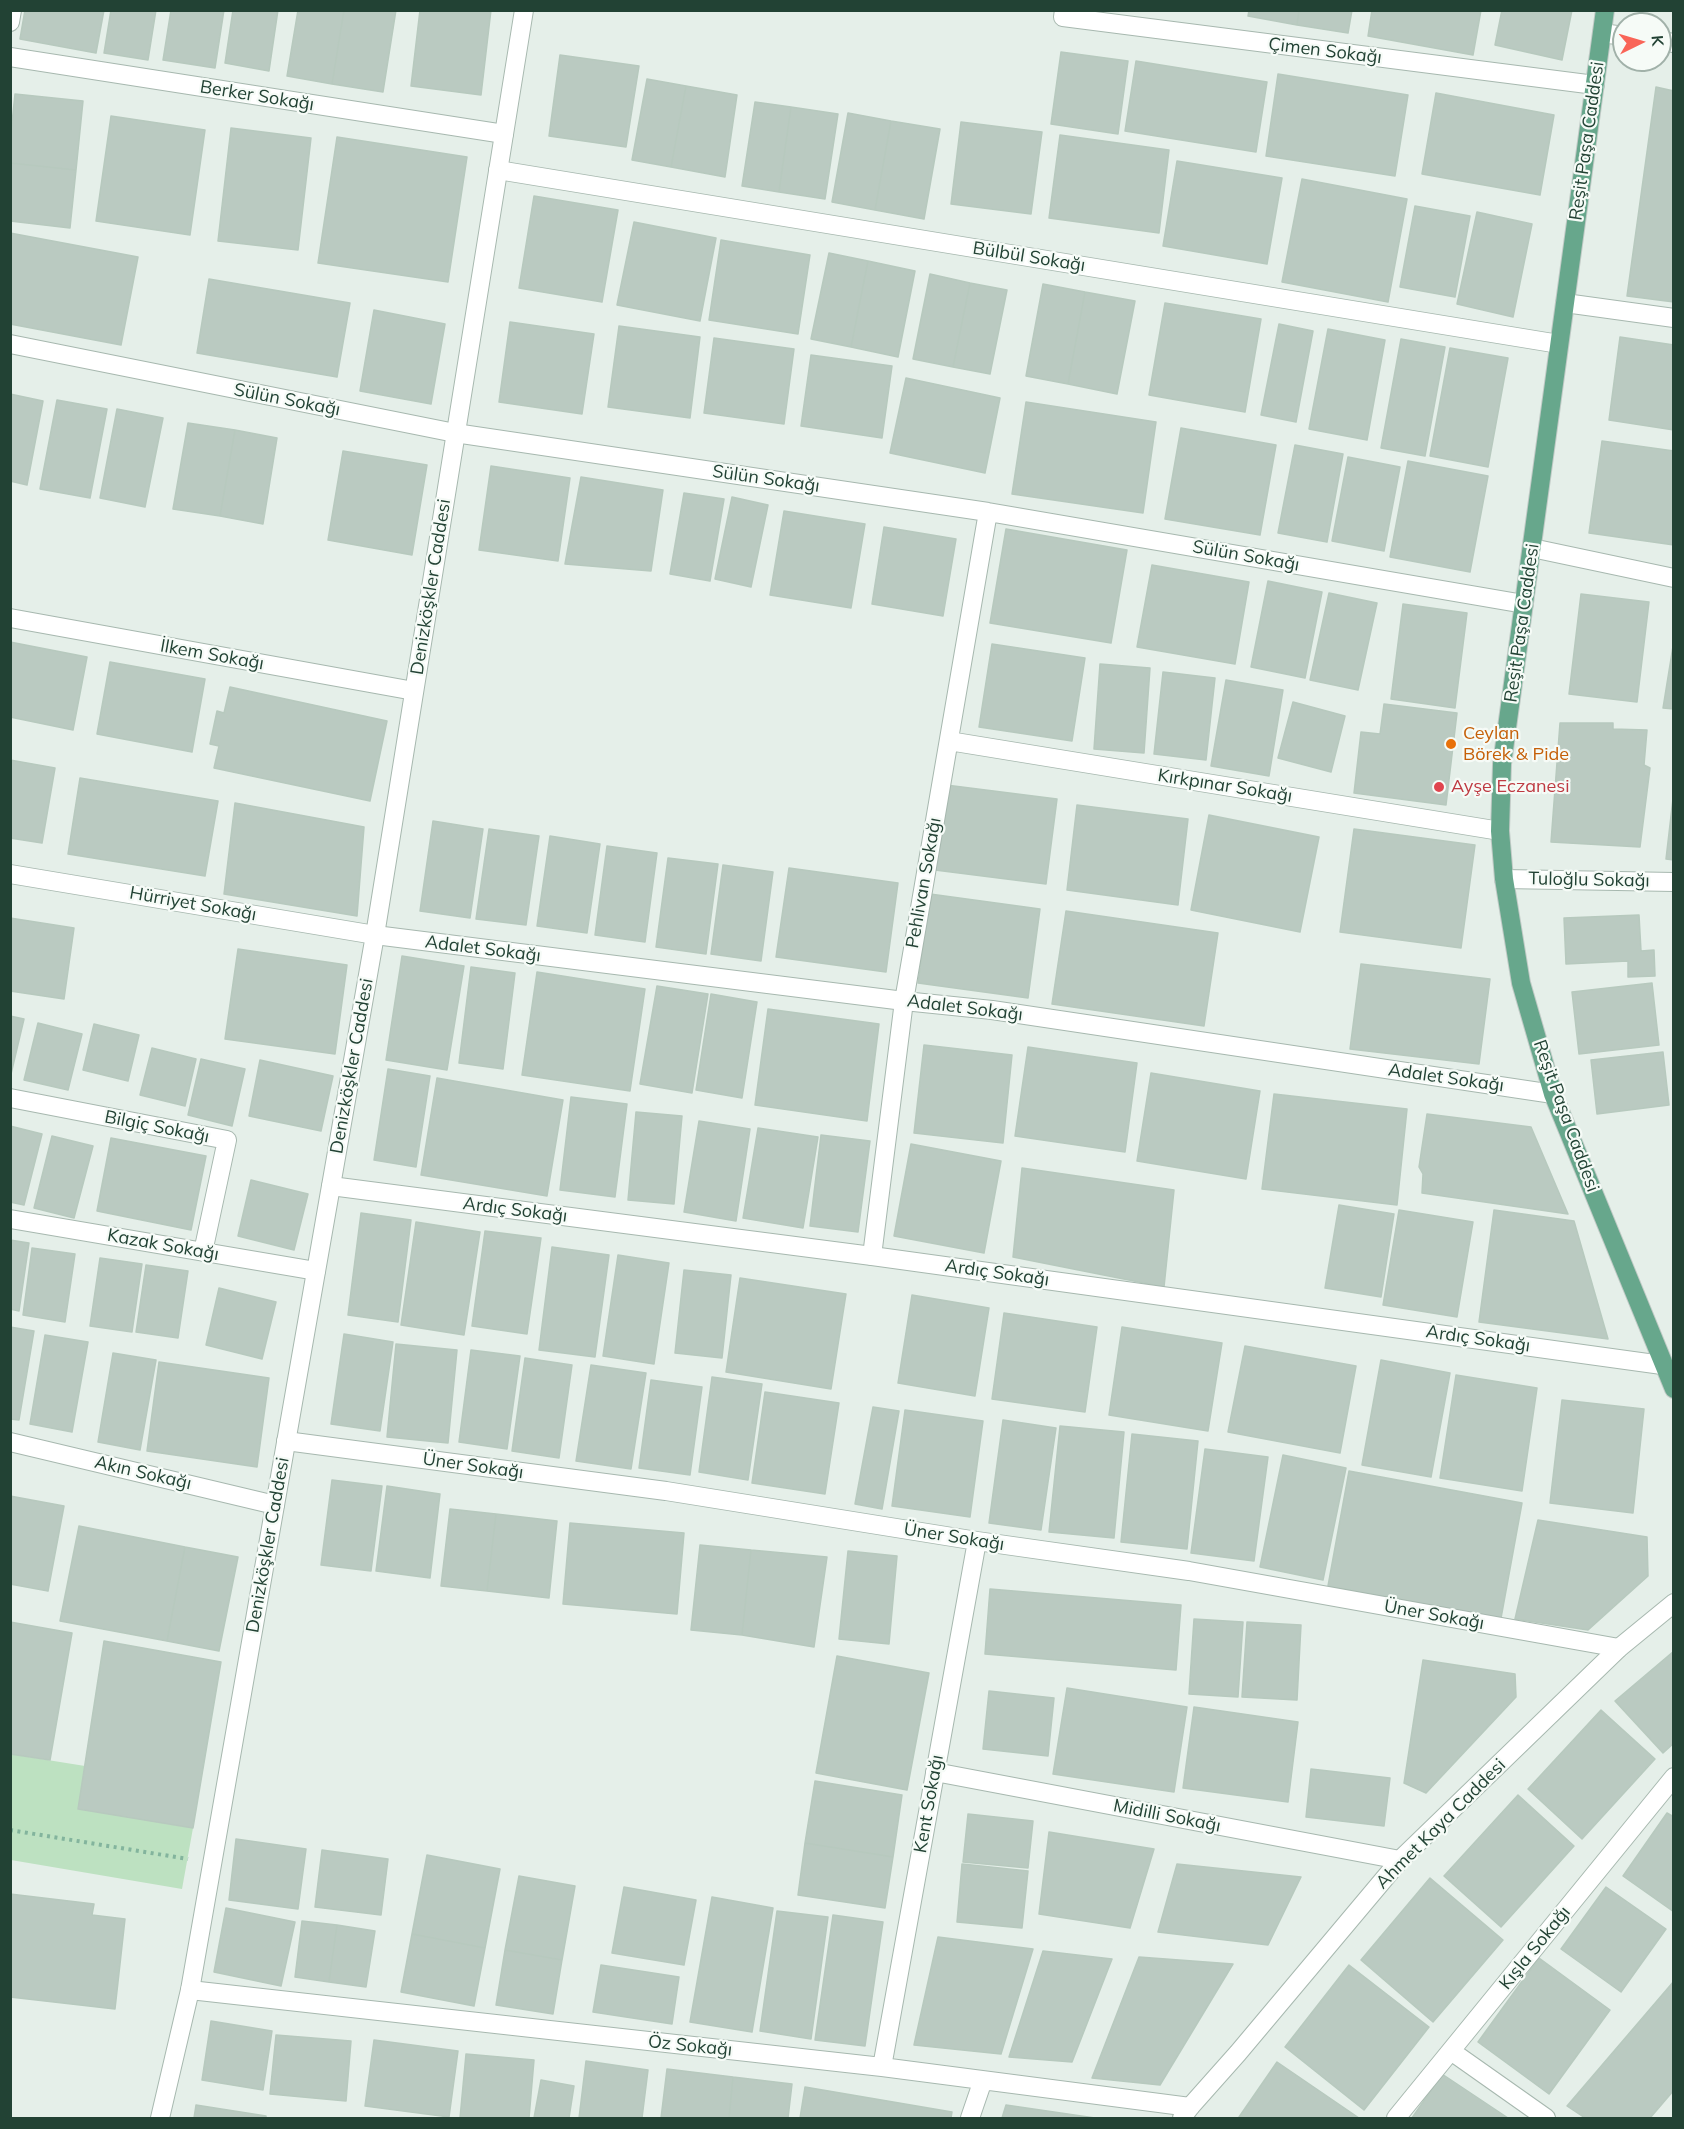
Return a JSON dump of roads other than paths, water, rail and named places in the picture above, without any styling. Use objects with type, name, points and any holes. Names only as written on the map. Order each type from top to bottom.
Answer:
[{"type":"main road","name":"Reşit Paşa Caddesi","points":[[1605,10],[1502,764],[1500,831],[1504,879],[1521,983],[1553,1094],[1662,1365],[1674,1389]]},
{"type":"street","points":[[10,22],[12,10]]},
{"type":"street","name":"Denizköşkler Caddesi","points":[[160,2118],[190,1990],[375,935],[524,10]]},
{"type":"street","name":"Çimen Sokağı","points":[[1064,10],[1063,18],[1595,85]]},
{"type":"street","points":[[1602,33],[1612,34]]},
{"type":"street","name":"Berker Sokağı","points":[[10,57],[504,134]]},
{"type":"street","name":"Bülbül Sokağı","points":[[498,170],[1559,344]]},
{"type":"street","points":[[1565,303],[1674,318]]},
{"type":"street","name":"Sülün Sokağı","points":[[10,344],[455,433],[988,512],[1524,604]]},
{"type":"street","name":"Pehlivan Sokağı","points":[[872,1256],[904,1001],[988,512]]},
{"type":"street","points":[[1532,548],[1674,578]]},
{"type":"street","name":"İlkem Sokağı","points":[[10,618],[414,692]]},
{"type":"street","name":"Kırkpınar Sokağı","points":[[949,741],[1500,831]]},
{"type":"street","name":"Hürriyet Sokağı","points":[[10,874],[375,935]]},
{"type":"street","name":"Tuloğlu Sokağı","points":[[1504,879],[1674,882]]},
{"type":"street","name":"Adalet Sokağı","points":[[375,935],[1004,1012],[1553,1094]]},
{"type":"street","name":"Bilgiç Sokağı","points":[[10,1098],[227,1140],[203,1252]]},
{"type":"street","name":"Ardıç Sokağı","points":[[331,1186],[872,1256],[1662,1365]]},
{"type":"street","name":"Kazak Sokağı","points":[[10,1219],[316,1271]]},
{"type":"street","name":"Üner Sokağı","points":[[286,1441],[666,1491],[977,1541],[1189,1570],[1619,1648]]},
{"type":"street","name":"Akın Sokağı","points":[[10,1442],[275,1505]]},
{"type":"street","name":"Kent Sokağı","points":[[882,2067],[977,1541]]},
{"type":"street","name":"Ahmet Kaya Caddesi","points":[[1186,2113],[1400,1860],[1619,1648],[1674,1603]]},
{"type":"street","name":"Midilli Sokağı","points":[[934,1772],[1400,1860]]},
{"type":"street","name":"Kışla Sokağı","points":[[1396,2118],[1674,1777]]},
{"type":"street","name":"Öz Sokağı","points":[[190,1990],[882,2067],[983,2080],[1186,2113]]},
{"type":"street","points":[[1451,2051],[1546,2118]]},
{"type":"street","points":[[970,2118],[983,2080]]},
{"type":"place","name":"Ceylan Börek & Pide","points":[[1451,744]]},
{"type":"place","name":"Ayşe Eczanesi","points":[[1439,787]]}]
